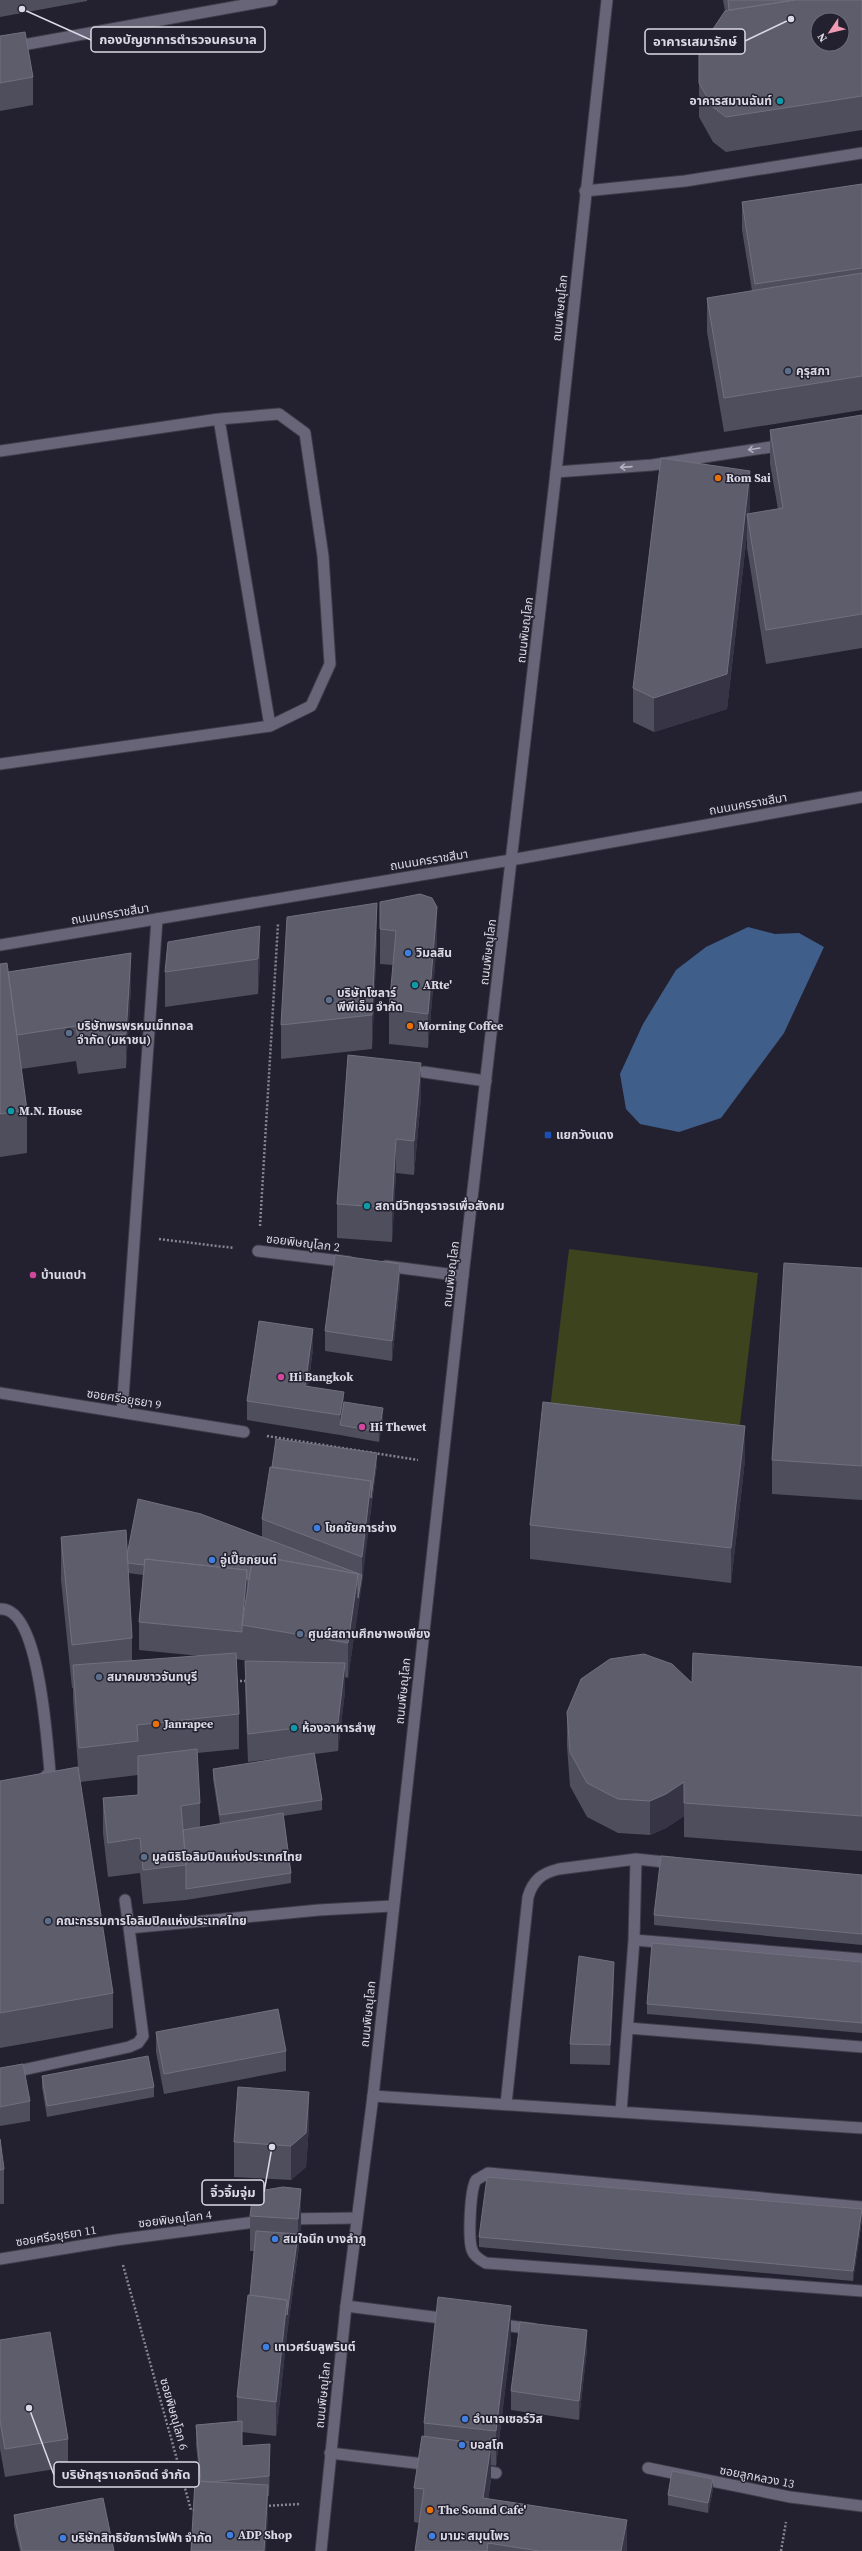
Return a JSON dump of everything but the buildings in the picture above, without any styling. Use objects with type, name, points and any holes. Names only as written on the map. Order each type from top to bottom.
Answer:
[{"type":"main road","points":[[0,49],[272,0]]},
{"type":"main road","name":"ถนนพิษณุโลก","points":[[321,2551],[346,2306],[373,2096],[392,1906],[556,472],[585,191],[607,0]]},
{"type":"main road","points":[[585,191],[685,181],[862,153]]},
{"type":"main road","points":[[0,451],[219,419],[279,414],[305,433],[323,556],[330,664],[311,706],[270,726],[0,764]]},
{"type":"main road","points":[[219,419],[270,726]]},
{"type":"main road","points":[[556,472],[652,465],[792,444]]},
{"type":"main road","name":"ถนนนครราชสีมา","points":[[0,945],[511,860],[862,797]]},
{"type":"main road","points":[[122,1412],[133,1235],[157,919]]},
{"type":"main road","points":[[424,1072],[486,1081]]},
{"type":"main road","name":"ซอยพิษณุโลก 2","points":[[258,1251],[361,1263]]},
{"type":"main road","points":[[377,1265],[463,1276]]},
{"type":"main road","name":"ซอยศรีอยุธยา 9","points":[[0,1393],[244,1432]]},
{"type":"main road","points":[[0,1609],[4,1609],[14,1615],[24,1625],[44,1698],[50,1772],[37,1786],[26,1789]]},
{"type":"main road","points":[[621,2112],[634,1940],[636,1859]]},
{"type":"main road","points":[[506,2104],[531,1888],[536,1880],[547,1872],[636,1859],[683,1864]]},
{"type":"main road","points":[[0,2075],[129,2047],[141,2040],[143,2036],[125,1900]]},
{"type":"main road","points":[[129,1928],[319,1910],[392,1906]]},
{"type":"main road","points":[[634,1940],[862,1959]]},
{"type":"main road","points":[[628,2028],[862,2047]]},
{"type":"main road","points":[[373,2096],[862,2128]]},
{"type":"main road","points":[[862,2207],[488,2173],[476,2180],[471,2195],[472,2249],[479,2259],[486,2262],[500,2265],[862,2291]]},
{"type":"main road","name":"ซอยพิษณุโลก 4","points":[[116,2240],[279,2219],[357,2218]]},
{"type":"main road","name":"ซอยศรีอยุธยา 11","points":[[0,2259],[116,2240]]},
{"type":"main road","points":[[346,2306],[462,2320]]},
{"type":"main road","points":[[485,2323],[545,2331]]},
{"type":"main road","points":[[330,2453],[445,2466]]},
{"type":"main road","name":"ซอยลูกหลวง 13","points":[[648,2468],[790,2498],[862,2506]]},
{"type":"main road","points":[[467,2469],[496,2473]]},
{"type":"path","points":[[133,1235],[258,1251],[280,898]]},
{"type":"path","points":[[244,1432],[442,1464]]},
{"type":"path","points":[[232,1681],[255,1681]]},
{"type":"path","name":"ซอยพิษณุโลก 6","points":[[116,2240],[191,2510],[199,2510]]},
{"type":"path","points":[[781,2551],[790,2498]]},
{"type":"path","points":[[262,2506],[325,2503]]},
{"type":"green space","points":[[569,1249],[758,1273],[738,1441],[549,1417]]},
{"type":"water","points":[[748,927],[775,934],[799,933],[824,947],[784,1033],[721,1118],[679,1132],[640,1124],[626,1109],[620,1074],[643,1024],[676,970],[706,947]]},
{"type":"place","name":"กองบัญชาการตำรวจนครบาล","points":[[22,9]]},
{"type":"place","name":"อาคารเสมารักษ์","points":[[791,19]]},
{"type":"place","name":"อาคารสมานฉันท์","points":[[780,101]]},
{"type":"place","name":"คุรุสภา","points":[[788,371]]},
{"type":"place","name":"Rom Sai","points":[[718,478]]},
{"type":"place","name":"วิมลสิน","points":[[408,953]]},
{"type":"place","name":"ARte'","points":[[415,985]]},
{"type":"place","name":"บริษัทโซลาร์ พีพีเอ็ม จำกัด","points":[[329,1000]]},
{"type":"place","name":"Morning Coffee","points":[[410,1026]]},
{"type":"place","name":"บริษัทพรพรหมเม็ททอล จำกัด (มหาชน)","points":[[69,1033]]},
{"type":"place","name":"M.N. House","points":[[11,1111]]},
{"type":"place","name":"แยกวังแดง","points":[[548,1135]]},
{"type":"place","name":"สถานีวิทยุจราจรเพื่อสังคม","points":[[367,1206]]},
{"type":"place","name":"บ้านเตปา","points":[[33,1275]]},
{"type":"place","name":"Hi Bangkok","points":[[281,1377]]},
{"type":"place","name":"Hi Thewet","points":[[362,1427]]},
{"type":"place","name":"โชคชัยการช่าง","points":[[317,1528]]},
{"type":"place","name":"อู่เปี๊ยกยนต์","points":[[212,1560]]},
{"type":"place","name":"ศูนย์สถานศึกษาพอเพียง","points":[[300,1634]]},
{"type":"place","name":"สมาคมชาวจันทบุรี","points":[[99,1677]]},
{"type":"place","name":"Janrapee","points":[[156,1724]]},
{"type":"place","name":"ห้องอาหารลำพู","points":[[294,1728]]},
{"type":"place","name":"มูลนิธิโอลิมปิคแห่งประเทศไทย","points":[[144,1857]]},
{"type":"place","name":"คณะกรรมการโอลิมปิคแห่งประเทศไทย","points":[[48,1921]]},
{"type":"place","name":"จิ๋วจิ้มจุ่ม","points":[[272,2147]]},
{"type":"place","name":"สมใจนึก บางลำภู","points":[[275,2239]]},
{"type":"place","name":"เทเวศร์บลูพรินต์","points":[[266,2347]]},
{"type":"place","name":"บริษัทสุราเอกจิตต์ จำกัด","points":[[29,2408]]},
{"type":"place","name":"อำนาจเซอร์วิส","points":[[465,2419]]},
{"type":"place","name":"บอสโก","points":[[462,2445]]},
{"type":"place","name":"The Sound Cafe'","points":[[430,2510]]},
{"type":"place","name":"ADP Shop","points":[[230,2535]]},
{"type":"place","name":"มามะ สมุนไพร","points":[[432,2536]]},
{"type":"place","name":"บริษัทสิทธิชัยการไฟฟ้า จำกัด","points":[[63,2538]]}]
